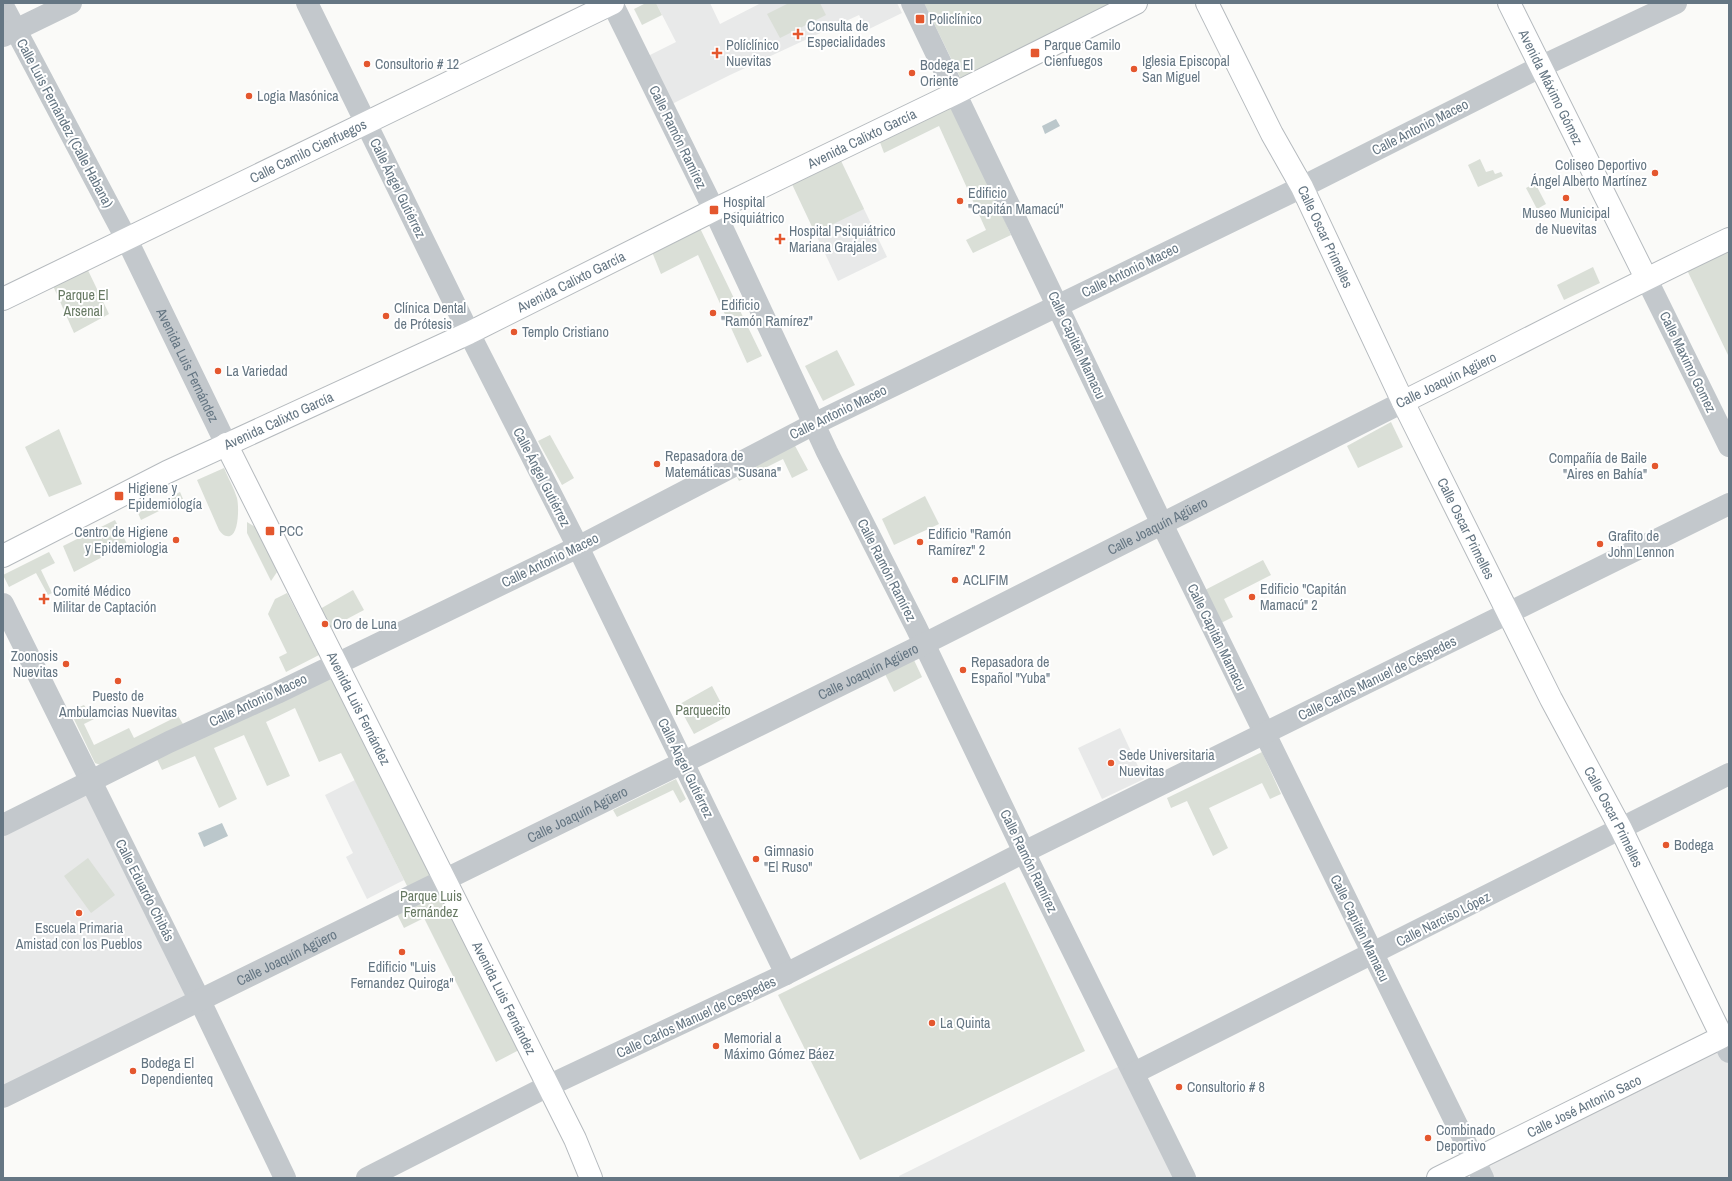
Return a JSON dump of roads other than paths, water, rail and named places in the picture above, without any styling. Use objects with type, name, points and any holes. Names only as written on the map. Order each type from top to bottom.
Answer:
[{"type":"main road","name":"Calle Camilo Cienfuegos","points":[[3,299],[613,3]]},
{"type":"main road","name":"Avenida Calixto García","points":[[3,556],[167,472],[468,333],[714,210],[956,93],[1136,3]]},
{"type":"main road","name":"Calle Oscar Primelles","points":[[1207,3],[1272,134],[1302,187],[1403,402],[1508,613],[1620,829],[1727,1041]]},
{"type":"main road","name":"Avenida Máximo Gómez","points":[[1510,3],[1540,67],[1646,278]]},
{"type":"main road","name":"Calle Joaquín Agüero","points":[[1403,402],[1572,318],[1646,278],[1729,240]]},
{"type":"main road","name":"Avenida Luis Fernández","points":[[226,444],[575,1139],[589,1177]]},
{"type":"main road","name":"Calle José Antonio Saco","points":[[1438,1178],[1479,1169],[1727,1041]]},
{"type":"street","points":[[9,33],[71,3]]},
{"type":"street","name":"Calle Ángel Gutiérrez","points":[[307,3],[468,333],[578,547],[786,974]]},
{"type":"street","name":"Calle Ramón Ramírez","points":[[613,3],[714,210],[814,424],[924,644],[1024,852],[1185,1178]]},
{"type":"street","name":"Calle Capitán Mamacu","points":[[912,3],[1162,524],[1479,1169]]},
{"type":"street","name":"Calle Antonio Maceo","points":[[3,825],[175,738],[337,664],[578,547],[814,424],[1302,187],[1540,67],[1676,3]]},
{"type":"street","name":"Calle Luis Fernández (Calle Habana)","points":[[3,6],[9,33],[127,240]]},
{"type":"street","name":"Avenida Luis Fernández","points":[[127,240],[226,444]]},
{"type":"street","name":"Calle Maximo Gomez","points":[[1646,278],[1729,446]]},
{"type":"street","name":"Calle Joaquín Agüero","points":[[3,1097],[924,644],[1403,402]]},
{"type":"street","name":"Calle Carlos Manuel de Céspedes","points":[[1024,852],[1729,504]]},
{"type":"street","name":"Calle Eduardo Chibás","points":[[3,604],[200,1001],[285,1178]]},
{"type":"street","name":"Calle Narciso López","points":[[1134,1073],[1729,774]]},
{"type":"street","name":"Calle Carlos Manuel de Cespedes","points":[[367,1178],[548,1086],[786,974],[1024,852]]},
{"type":"place","name":"Policlínico","points":[[920,19]]},
{"type":"place","name":"Consulta de Especialidades","points":[[798,34]]},
{"type":"place","name":"Políclínico Nuevitas","points":[[717,53]]},
{"type":"place","name":"Parque Camilo Cienfuegos","points":[[1035,53]]},
{"type":"place","name":"Consultorio # 12","points":[[367,64]]},
{"type":"place","name":"Iglesia Episcopal San Miguel","points":[[1134,69]]},
{"type":"place","name":"Bodega El Oriente","points":[[912,73]]},
{"type":"place","name":"Logia Masónica","points":[[249,96]]},
{"type":"place","name":"Coliseo Deportivo Ángel Alberto Martínez","points":[[1655,173]]},
{"type":"place","name":"Museo Municipal de Nuevitas","points":[[1566,198]]},
{"type":"place","name":"Edificio \"Capitán Mamacú\"","points":[[960,201]]},
{"type":"place","name":"Hospital Psiquiátrico","points":[[714,210]]},
{"type":"place","name":"Hospital Psiquiátrico Mariana Grajales","points":[[780,239]]},
{"type":"place","name":"Edificio \"Ramón Ramírez\"","points":[[713,313]]},
{"type":"place","name":"Clínica Dental de Prótesis","points":[[386,316]]},
{"type":"place","name":"Templo Cristiano","points":[[514,332]]},
{"type":"place","name":"La Variedad","points":[[218,371]]},
{"type":"place","name":"Repasadora de Matemáticas \"Susana\"","points":[[657,464]]},
{"type":"place","name":"Compañía de Baile \"Aires en Bahía\"","points":[[1655,466]]},
{"type":"place","name":"Higiene y Epidemiología","points":[[119,496]]},
{"type":"place","name":"PCC","points":[[270,531]]},
{"type":"place","name":"Centro de Higiene y Epidemiologia","points":[[176,540]]},
{"type":"place","name":"Edificio \"Ramón Ramírez\" 2","points":[[920,542]]},
{"type":"place","name":"Grafito de John Lennon","points":[[1600,544]]},
{"type":"place","name":"ACLIFIM","points":[[955,580]]},
{"type":"place","name":"Edificio \"Capitán Mamacú\" 2","points":[[1252,597]]},
{"type":"place","name":"Comité Médico Militar de Captación","points":[[44,599]]},
{"type":"place","name":"Oro de Luna","points":[[325,624]]},
{"type":"place","name":"Zoonosis Nuevitas","points":[[66,664]]},
{"type":"place","name":"Repasadora de Español \"Yuba\"","points":[[963,670]]},
{"type":"place","name":"Puesto de Ambulamcias Nuevitas","points":[[118,681]]},
{"type":"place","name":"Sede Universitaria Nuevitas","points":[[1111,763]]},
{"type":"place","name":"Bodega","points":[[1666,845]]},
{"type":"place","name":"Gimnasio \"El Ruso\"","points":[[756,859]]},
{"type":"place","name":"Escuela Primaria Amistad con los Pueblos","points":[[79,913]]},
{"type":"place","name":"Edificio \"Luis Fernandez Quiroga\"","points":[[402,952]]},
{"type":"place","name":"La Quinta","points":[[932,1023]]},
{"type":"place","name":"Memorial a Máximo Gómez Báez","points":[[716,1046]]},
{"type":"place","name":"Bodega El Dependienteq","points":[[133,1071]]},
{"type":"place","name":"Consultorio # 8","points":[[1179,1087]]},
{"type":"place","name":"Combinado Deportivo","points":[[1428,1138]]},
{"type":"park label","name":"Parque El Arsenal","points":[[83,304]]},
{"type":"park label","name":"Parquecito","points":[[703,710]]},
{"type":"park label","name":"Parque Luis Fernández","points":[[431,904]]}]
